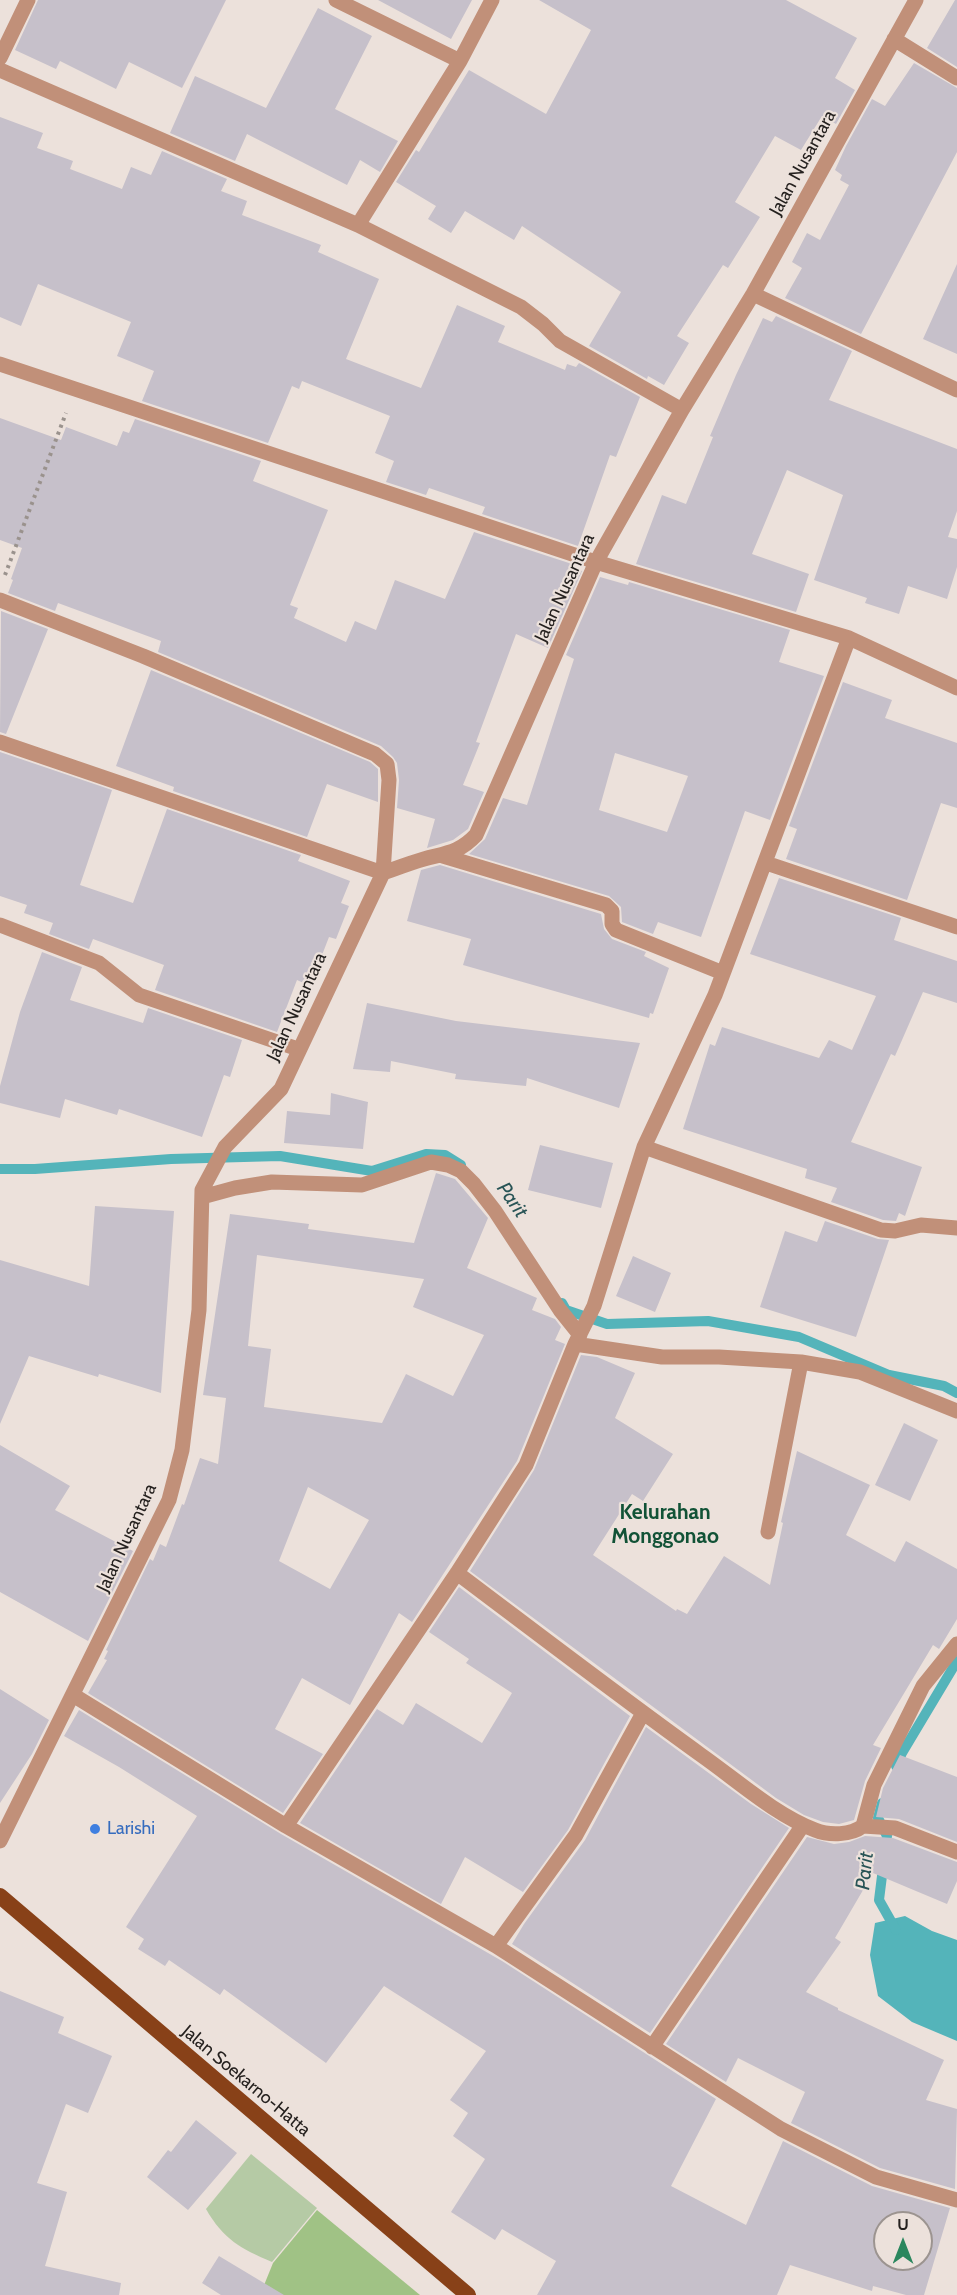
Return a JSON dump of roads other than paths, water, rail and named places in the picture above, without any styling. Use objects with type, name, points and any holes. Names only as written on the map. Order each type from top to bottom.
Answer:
[{"type":"highway","name":"Jalan Soekarno-Hatta","points":[[0,1896],[468,2295]]},
{"type":"street","points":[[0,58],[28,0]]},
{"type":"street","points":[[336,0],[460,61]]},
{"type":"street","points":[[358,225],[460,61],[492,0]]},
{"type":"street","name":"Jalan Nusantara","points":[[0,1841],[169,1500],[182,1449],[199,1310],[202,1193],[225,1147],[281,1089],[383,873],[427,858],[443,856],[468,843],[476,835],[596,562],[682,410],[753,294],[916,0]]},
{"type":"street","points":[[894,39],[957,78]]},
{"type":"street","points":[[0,70],[358,225],[521,307],[560,341],[682,410]]},
{"type":"street","points":[[753,294],[957,390]]},
{"type":"street","points":[[0,364],[596,562],[849,638],[957,688]]},
{"type":"street","points":[[0,600],[143,656],[375,754],[387,764],[389,780],[383,873],[0,742]]},
{"type":"street","points":[[286,1826],[457,1573],[526,1465],[594,1306],[644,1147],[723,973],[849,638]]},
{"type":"street","points":[[443,856],[606,905],[612,911],[612,924],[616,930],[723,973]]},
{"type":"street","points":[[766,863],[957,927]]},
{"type":"street","points":[[0,925],[99,963],[139,995],[298,1049]]},
{"type":"street","points":[[644,1147],[881,1230],[895,1232],[921,1225],[957,1228]]},
{"type":"street","points":[[202,1193],[272,1182],[362,1185],[431,1162],[448,1165],[461,1171],[495,1211],[579,1337],[662,1357],[719,1357],[801,1362],[860,1372],[957,1410]]},
{"type":"street","points":[[768,1532],[801,1362]]},
{"type":"street","points":[[457,1573],[643,1713],[790,1819],[818,1832],[855,1832],[863,1826],[874,1785],[923,1686],[957,1644]]},
{"type":"street","points":[[73,1695],[286,1826],[496,1946],[781,2128],[876,2177],[957,2200]]},
{"type":"street","points":[[496,1946],[576,1834],[643,1713]]},
{"type":"street","points":[[652,2046],[803,1825]]},
{"type":"street","points":[[863,1826],[895,1828],[957,1852]]},
{"type":"water","points":[[905,1916],[932,1931],[957,1940],[957,2041],[912,2022],[878,1996],[870,1955],[875,1923]]},
{"type":"waterway","name":"Parit","points":[[0,1169],[35,1169],[171,1159],[280,1156],[372,1171],[426,1154],[445,1155],[461,1165]]},
{"type":"waterway","name":"Parit","points":[[562,1303],[566,1310],[607,1324],[708,1321],[799,1337],[889,1375],[944,1386],[957,1393]]},
{"type":"waterway","name":"Parit","points":[[896,1766],[957,1661]]},
{"type":"waterway","name":"Parit","points":[[882,1803],[878,1818],[887,1836],[879,1900],[896,1930]]},
{"type":"place","name":"Larishi","points":[[95,1829]]},
{"type":"district","name":"Kelurahan Monggonao","points":[[665,1525]]}]
